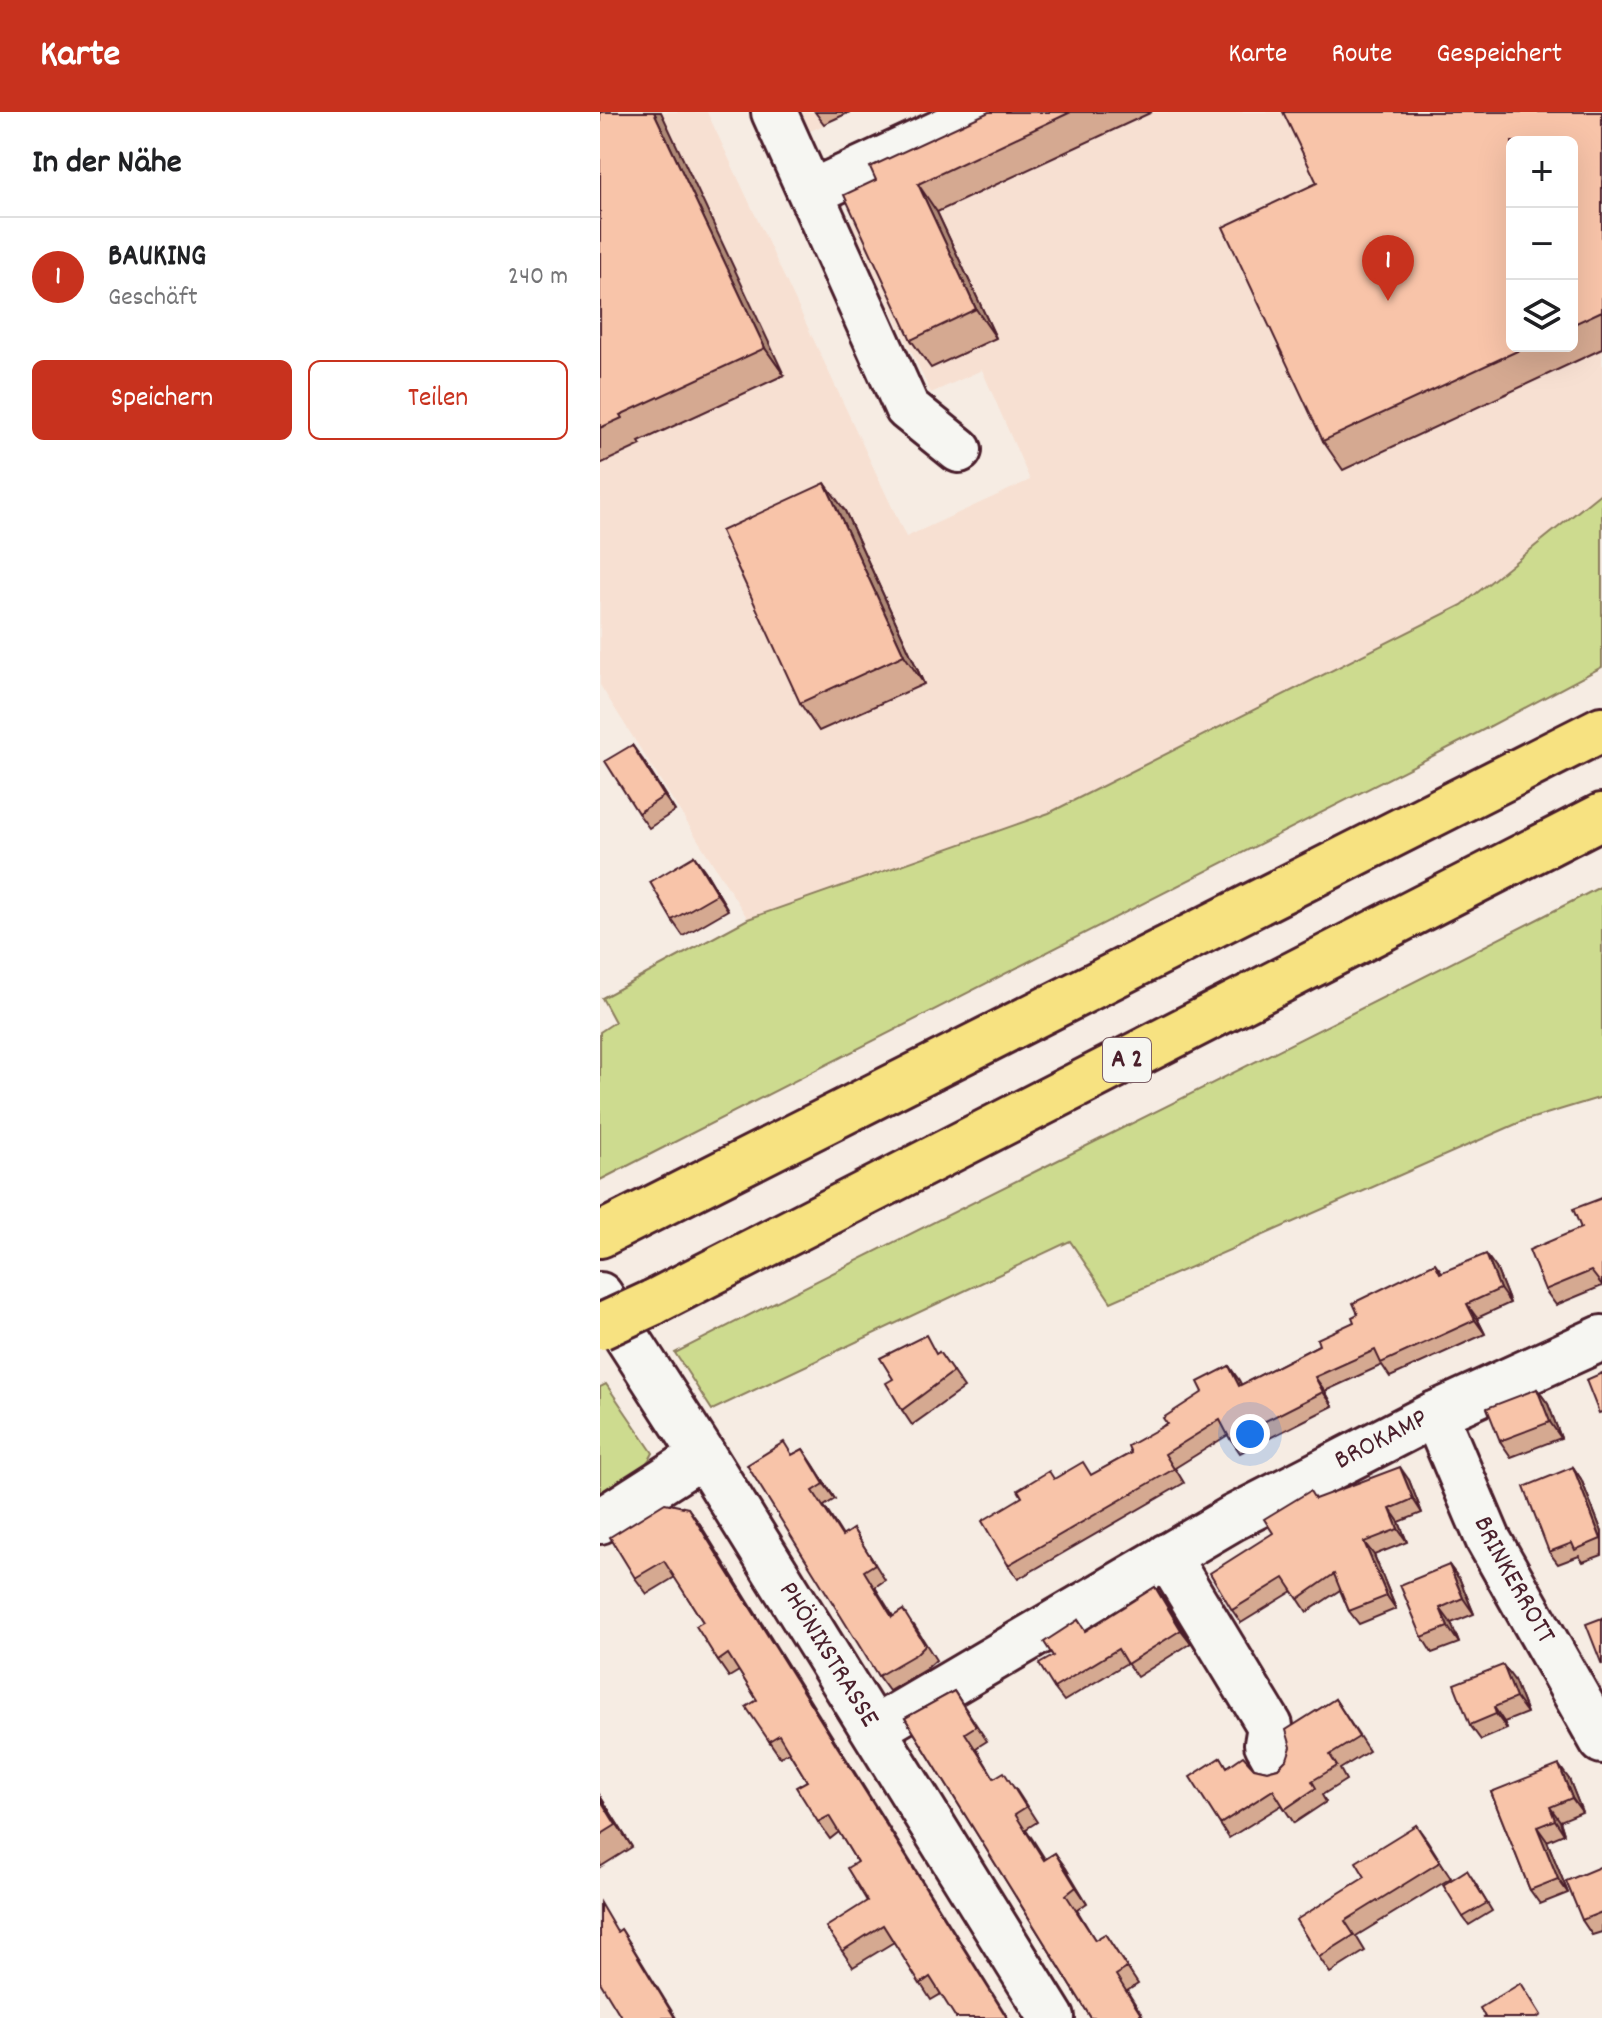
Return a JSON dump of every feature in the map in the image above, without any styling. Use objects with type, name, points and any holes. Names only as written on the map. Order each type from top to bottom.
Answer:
[{"type":"highway","points":[[604,1233],[1602,729]]},
{"type":"highway","name":"A 2","points":[[600,1327],[1602,816]]},
{"type":"street","points":[[774,112],[907,408],[959,450]]},
{"type":"street","points":[[812,192],[985,112]]},
{"type":"street","name":"PHÖNIXSTRASSE","points":[[600,1295],[703,1455],[1052,2018]]},
{"type":"street","name":"BROKAMP","points":[[874,1729],[1233,1518],[1435,1414],[1602,1338]]},
{"type":"street","name":"BRINKERROTT","points":[[1435,1414],[1488,1539],[1602,1741]]},
{"type":"street","points":[[600,1521],[703,1455]]},
{"type":"street","points":[[1167,1556],[1270,1726],[1267,1744],[1276,1760]]},
{"type":"shaded area","points":[[600,112],[707,112],[906,537],[1030,480],[982,370],[931,393],[853,228],[852,217],[857,208],[1059,112],[1602,112],[1602,492],[1462,605],[1049,813],[748,919],[600,685]]},
{"type":"shaded area","points":[[802,112],[854,112],[810,131]]},
{"type":"green space","points":[[1602,492],[1602,667],[600,1180],[600,1032],[615,1022],[602,998],[748,919],[1049,813],[1462,605]]},
{"type":"green space","points":[[1602,886],[1602,1097],[1523,1121],[1111,1302],[1070,1241],[712,1410],[675,1353],[1371,1004]]},
{"type":"green space","points":[[606,1384],[653,1453],[637,1472],[600,1494],[600,1387]]},
{"type":"building","points":[[600,112],[654,112],[765,348],[620,415],[622,418],[600,428]]},
{"type":"building","points":[[989,112],[1071,112],[918,184],[976,309],[911,340],[844,195],[876,180],[870,167]]},
{"type":"building","points":[[1283,112],[1602,112],[1602,311],[1578,322],[1578,136],[1506,136],[1506,352],[1515,352],[1323,441],[1223,227],[1317,183]]},
{"type":"building","points":[[825,483],[904,655],[800,703],[721,531]]},
{"type":"building","points":[[632,745],[664,796],[638,813],[605,761]]},
{"type":"building","points":[[694,856],[717,894],[672,920],[650,882]]},
{"type":"building","points":[[1602,1198],[1602,1285],[1591,1271],[1545,1290],[1529,1250],[1581,1228],[1573,1209]]},
{"type":"building","points":[[1486,1254],[1500,1289],[1467,1304],[1475,1320],[1381,1363],[1375,1350],[1315,1377],[1323,1392],[1230,1439],[1220,1420],[1165,1454],[1174,1469],[1008,1565],[982,1521],[1022,1497],[1018,1490],[1049,1471],[1054,1479],[1083,1462],[1091,1475],[1131,1453],[1128,1446],[1167,1424],[1163,1418],[1203,1392],[1198,1382],[1229,1366],[1239,1386],[1319,1345],[1317,1339],[1354,1322],[1352,1317],[1358,1314],[1353,1303],[1435,1263],[1440,1273]]},
{"type":"building","points":[[926,1335],[936,1354],[939,1352],[953,1372],[902,1410],[886,1383],[893,1379],[880,1358]]},
{"type":"building","points":[[1602,1373],[1602,1412],[1599,1413],[1586,1380]]},
{"type":"building","points":[[1537,1389],[1550,1422],[1500,1441],[1487,1408]]},
{"type":"building","points":[[784,1442],[792,1455],[803,1449],[824,1484],[813,1491],[842,1536],[853,1529],[875,1564],[864,1571],[892,1617],[903,1610],[925,1645],[916,1654],[878,1676],[747,1465]]},
{"type":"building","points":[[1400,1467],[1413,1499],[1390,1509],[1398,1529],[1364,1542],[1387,1596],[1349,1611],[1334,1574],[1298,1599],[1284,1578],[1232,1610],[1210,1573],[1273,1533],[1264,1519],[1310,1491],[1315,1499]]},
{"type":"building","points":[[1573,1467],[1601,1539],[1575,1550],[1572,1543],[1549,1552],[1524,1487]]},
{"type":"building","points":[[665,1503],[688,1508],[1007,2018],[956,2018],[930,1977],[920,1984],[883,1925],[842,1951],[826,1927],[867,1901],[847,1868],[857,1862],[829,1816],[818,1822],[796,1787],[807,1781],[779,1735],[769,1741],[746,1707],[757,1700],[728,1654],[718,1661],[696,1626],[703,1622],[664,1561],[635,1578],[610,1537]]},
{"type":"building","points":[[1449,1565],[1463,1598],[1440,1608],[1448,1627],[1422,1637],[1400,1585]]},
{"type":"building","points":[[1155,1587],[1181,1630],[1127,1664],[1118,1649],[1054,1688],[1039,1664],[1053,1656],[1044,1642],[1078,1620],[1085,1631]]},
{"type":"building","points":[[1602,1618],[1602,1665],[1586,1624]]},
{"type":"building","points":[[1503,1665],[1516,1698],[1494,1707],[1496,1714],[1470,1725],[1454,1684]]},
{"type":"building","points":[[954,1691],[976,1726],[965,1733],[994,1778],[1004,1772],[1026,1807],[1015,1814],[1044,1860],[1055,1853],[1076,1887],[1066,1895],[1095,1940],[1105,1934],[1127,1968],[1116,1975],[1143,2018],[1091,2018],[905,1718]]},
{"type":"building","points":[[1335,1699],[1359,1737],[1330,1755],[1337,1766],[1312,1781],[1316,1788],[1285,1809],[1273,1790],[1220,1824],[1190,1777],[1221,1757],[1227,1767],[1243,1756],[1254,1768],[1267,1771],[1278,1768],[1287,1759],[1291,1747],[1286,1730]]},
{"type":"building","points":[[1559,1765],[1572,1798],[1550,1807],[1555,1820],[1537,1827],[1558,1879],[1530,1890],[1491,1792]]},
{"type":"building","points":[[600,1799],[616,1825],[600,1835]]},
{"type":"building","points":[[1416,1825],[1440,1862],[1345,1921],[1354,1935],[1319,1957],[1296,1920],[1365,1877],[1356,1862]]},
{"type":"building","points":[[1602,1866],[1602,1912],[1582,1920],[1566,1881]]},
{"type":"building","points":[[1467,1870],[1487,1903],[1463,1917],[1443,1885]]},
{"type":"building","points":[[600,1903],[617,1932],[621,1929],[675,2018],[622,2018],[600,1982]]},
{"type":"building","points":[[1521,1983],[1541,2015],[1537,2018],[1483,2018],[1480,2008]]},
{"type":"place","name":"BAUKING","points":[[1388,301]]}]
